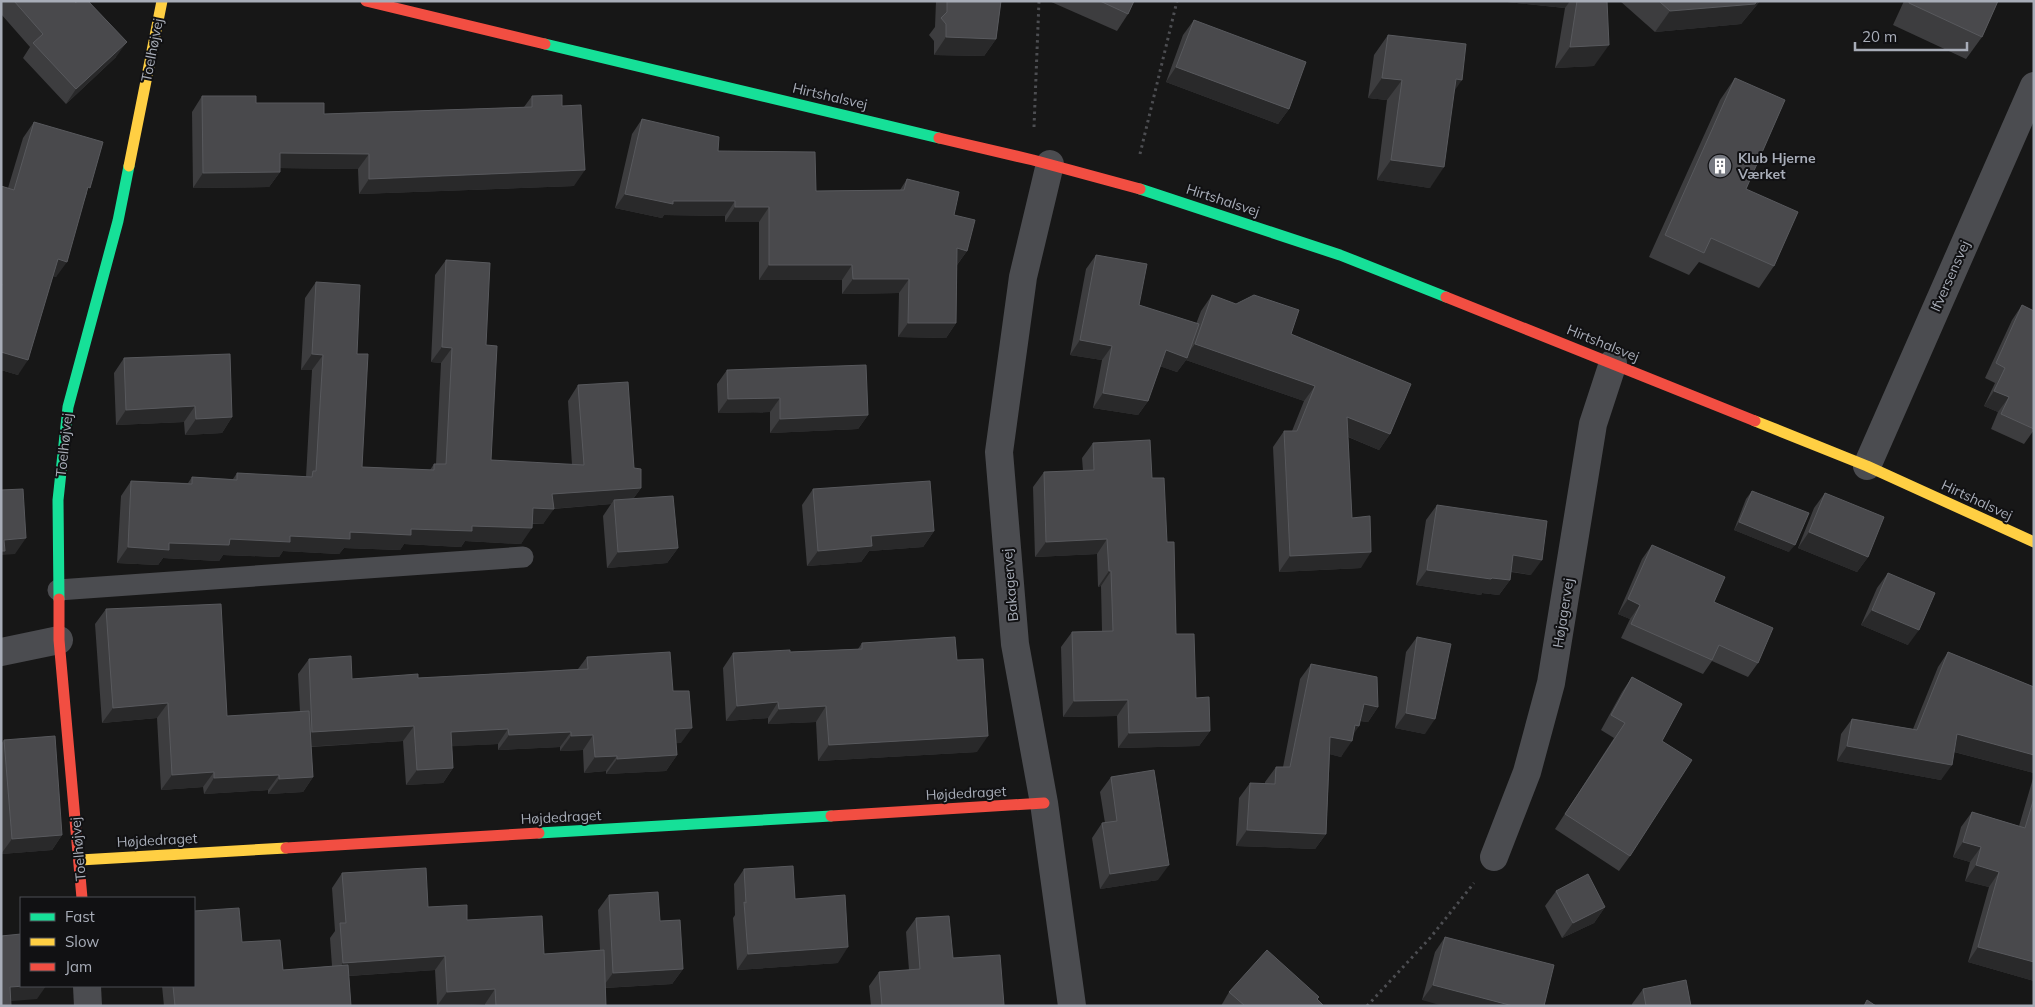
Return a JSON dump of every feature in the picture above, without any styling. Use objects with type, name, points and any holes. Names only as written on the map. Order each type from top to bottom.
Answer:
[{"type":"street","name":"Toelhøjvej","points":[[82,897],[59,640],[58,500],[68,407],[118,221],[162,1]]},
{"type":"street","name":"Hirtshalsvej","points":[[366,1],[1042,162],[1132,186],[1340,255],[1867,466],[2034,542]]},
{"type":"street","name":"Ifversensvej","points":[[1867,466],[2034,86]]},
{"type":"street","name":"Bakagervej","points":[[1042,162],[1023,277],[999,452],[1015,644],[1044,803],[1072,1006]]},
{"type":"street","name":"Højagervej","points":[[1494,857],[1527,772],[1551,683],[1593,424],[1613,363]]},
{"type":"street","points":[[1,652],[59,640]]},
{"type":"street","name":"Højdedraget","points":[[80,860],[1044,803]]},
{"type":"street","points":[[87,987],[88,1006]]},
{"type":"lane","points":[[58,590],[523,557]]},
{"type":"path","points":[[1039,1],[1042,162]]},
{"type":"path","points":[[1132,186],[1177,1]]},
{"type":"path","points":[[1367,1006],[1430,938],[1494,857]]},
{"type":"building","points":[[14,1],[74,1],[76,3],[77,1],[88,1],[127,42],[76,89],[33,43],[43,34]]},
{"type":"building","points":[[947,1],[1001,1],[996,39],[946,37],[946,24],[941,18],[947,12]]},
{"type":"building","points":[[1100,1],[1134,1],[1128,14]]},
{"type":"building","points":[[1577,1],[1607,1],[1609,45],[1570,47]]},
{"type":"building","points":[[1659,1],[1757,1],[1755,4],[1670,11]]},
{"type":"building","points":[[1909,1],[1998,1],[1982,37],[1909,3]]},
{"type":"building","points":[[1194,20],[1306,62],[1289,109],[1176,67]]},
{"type":"building","points":[[1388,35],[1466,44],[1462,80],[1456,79],[1444,167],[1391,160],[1402,80],[1382,78]]},
{"type":"building","name":"Klub Hjerne Værket","points":[[1735,78],[1785,100],[1746,189],[1798,212],[1774,266],[1711,238],[1704,253],[1665,235]]},
{"type":"building","points":[[562,95],[562,106],[581,105],[585,170],[369,179],[369,154],[280,153],[280,172],[203,173],[202,96],[256,96],[256,103],[324,103],[324,114],[532,107],[532,96]]},
{"type":"building","points":[[642,119],[719,137],[718,151],[815,152],[816,191],[904,190],[907,179],[959,192],[954,215],[975,220],[967,251],[957,248],[956,323],[908,323],[909,279],[853,279],[852,265],[769,265],[769,207],[735,207],[735,201],[673,201],[673,204],[625,194]]},
{"type":"building","points":[[34,122],[103,142],[67,262],[58,259],[28,360],[1,352],[1,186],[14,190]]},
{"type":"building","points":[[1096,255],[1147,264],[1139,305],[1199,324],[1187,358],[1166,350],[1148,401],[1103,393],[1112,346],[1080,340]]},
{"type":"building","points":[[446,260],[490,263],[486,345],[497,346],[491,460],[584,465],[578,385],[628,382],[634,468],[641,469],[641,488],[552,494],[554,509],[533,508],[532,528],[472,526],[472,531],[411,529],[411,535],[350,532],[350,539],[290,536],[290,542],[230,539],[229,545],[169,543],[169,550],[128,547],[131,481],[192,484],[192,477],[237,480],[237,473],[312,477],[313,471],[316,471],[323,355],[312,354],[316,282],[360,285],[357,354],[368,354],[362,467],[434,470],[434,464],[446,464],[452,348],[442,347]]},
{"type":"building","points":[[1212,295],[1236,304],[1254,295],[1299,310],[1291,334],[1411,384],[1390,434],[1347,417],[1352,518],[1370,516],[1371,552],[1290,556],[1284,431],[1297,431],[1315,386],[1195,344]]},
{"type":"building","points":[[2022,305],[2034,311],[2034,429],[2001,414],[2009,397],[1994,391],[2005,368],[1996,363]]},
{"type":"building","points":[[230,354],[232,417],[196,419],[195,406],[126,410],[124,358]]},
{"type":"building","points":[[866,365],[868,415],[780,419],[780,398],[728,399],[727,370]]},
{"type":"building","points":[[1150,440],[1152,478],[1164,478],[1167,542],[1174,542],[1176,634],[1194,634],[1196,698],[1209,697],[1210,731],[1129,733],[1128,700],[1074,701],[1072,632],[1113,631],[1111,571],[1109,571],[1107,539],[1046,542],[1044,472],[1094,470],[1093,443]]},
{"type":"building","points":[[930,481],[934,531],[871,536],[872,546],[818,551],[813,489]]},
{"type":"building","points":[[23,489],[26,538],[4,540],[5,551],[1,551],[1,490]]},
{"type":"building","points":[[1752,491],[1809,513],[1795,545],[1739,522]]},
{"type":"building","points":[[1825,493],[1884,517],[1868,557],[1809,532]]},
{"type":"building","points":[[673,496],[678,548],[618,552],[614,500]]},
{"type":"building","points":[[1437,505],[1547,521],[1542,560],[1513,555],[1510,580],[1427,570]]},
{"type":"building","points":[[1652,545],[1725,577],[1714,602],[1773,628],[1758,663],[1719,645],[1712,660],[1631,624],[1640,605],[1628,599]]},
{"type":"building","points":[[1888,573],[1935,593],[1919,630],[1872,610]]},
{"type":"building","points":[[221,604],[227,716],[309,711],[313,777],[279,779],[279,775],[214,778],[214,772],[172,775],[168,703],[113,708],[106,609]]},
{"type":"building","points":[[955,637],[957,660],[983,659],[988,736],[829,745],[826,706],[779,709],[778,702],[737,706],[733,653],[862,649],[862,643]]},
{"type":"building","points":[[1417,637],[1451,644],[1435,719],[1406,713]]},
{"type":"building","points":[[670,652],[673,691],[689,691],[692,728],[675,729],[677,755],[617,759],[617,756],[595,757],[593,735],[571,736],[571,732],[509,735],[508,729],[451,732],[453,768],[417,770],[414,726],[312,732],[309,659],[351,656],[352,679],[418,674],[418,678],[588,669],[587,657]]},
{"type":"building","points":[[1948,652],[2034,687],[2034,755],[1957,734],[1952,765],[1847,746],[1852,719],[1917,730]]},
{"type":"building","points":[[1311,664],[1377,677],[1378,707],[1364,704],[1359,726],[1355,725],[1352,741],[1330,737],[1326,834],[1247,830],[1250,783],[1275,784],[1276,767],[1290,767]]},
{"type":"building","points":[[1632,677],[1682,704],[1662,741],[1692,760],[1630,856],[1565,814],[1625,723],[1611,715]]},
{"type":"building","points":[[55,736],[62,835],[12,839],[4,740]]},
{"type":"building","points":[[1154,770],[1169,865],[1110,874],[1102,823],[1117,821],[1111,777]]},
{"type":"building","points":[[2034,798],[2034,962],[1978,947],[1999,872],[1976,865],[1981,847],[1963,842],[1972,812],[2025,828]]},
{"type":"building","points":[[793,866],[795,899],[845,895],[848,947],[748,954],[744,902],[746,903],[744,869]]},
{"type":"building","points":[[426,868],[428,907],[467,905],[467,920],[542,916],[544,954],[604,950],[606,1006],[496,1006],[495,989],[447,992],[445,956],[343,963],[340,923],[346,923],[342,873]]},
{"type":"building","points":[[1588,874],[1605,907],[1573,923],[1556,891]]},
{"type":"building","points":[[658,892],[660,921],[680,920],[683,969],[613,973],[609,895]]},
{"type":"building","points":[[239,908],[242,942],[280,940],[283,970],[348,965],[351,1006],[175,1006],[173,987],[195,987],[195,911]]},
{"type":"building","points":[[949,916],[953,958],[1000,955],[1004,1005],[882,1006],[879,972],[920,969],[916,918]]},
{"type":"building","points":[[20,934],[20,986],[10,987],[11,1006],[1,1006],[1,936]]},
{"type":"building","points":[[1445,937],[1554,965],[1544,1006],[1513,1006],[1433,985]]},
{"type":"building","points":[[1267,950],[1319,997],[1317,999],[1324,1006],[1245,1006],[1229,992]]},
{"type":"building","points":[[1686,980],[1691,1006],[1646,1006],[1643,989]]},
{"type":"building","points":[[1867,1000],[1876,1006],[1864,1006]]},
{"type":"traffic: fast","points":[[545,44],[939,138]]},
{"type":"traffic: fast","points":[[59,599],[58,500],[68,407],[118,221],[129,166]]},
{"type":"traffic: fast","points":[[1140,189],[1340,255],[1446,297]]},
{"type":"traffic: fast","points":[[539,833],[831,816]]},
{"type":"traffic: slow","points":[[129,166],[162,1]]},
{"type":"traffic: slow","points":[[1755,421],[1867,466],[2034,542]]},
{"type":"traffic: slow","points":[[80,860],[286,848]]},
{"type":"traffic: jam","points":[[366,1],[545,44]]},
{"type":"traffic: jam","points":[[939,138],[1033,160],[1140,189]]},
{"type":"traffic: jam","points":[[1446,297],[1755,421]]},
{"type":"traffic: jam","points":[[59,599],[59,640],[82,897]]},
{"type":"traffic: jam","points":[[831,816],[1044,803]]},
{"type":"traffic: jam","points":[[286,848],[539,833]]},
{"type":"place","name":"Klub Hjerne Værket","points":[[1720,166]]}]
